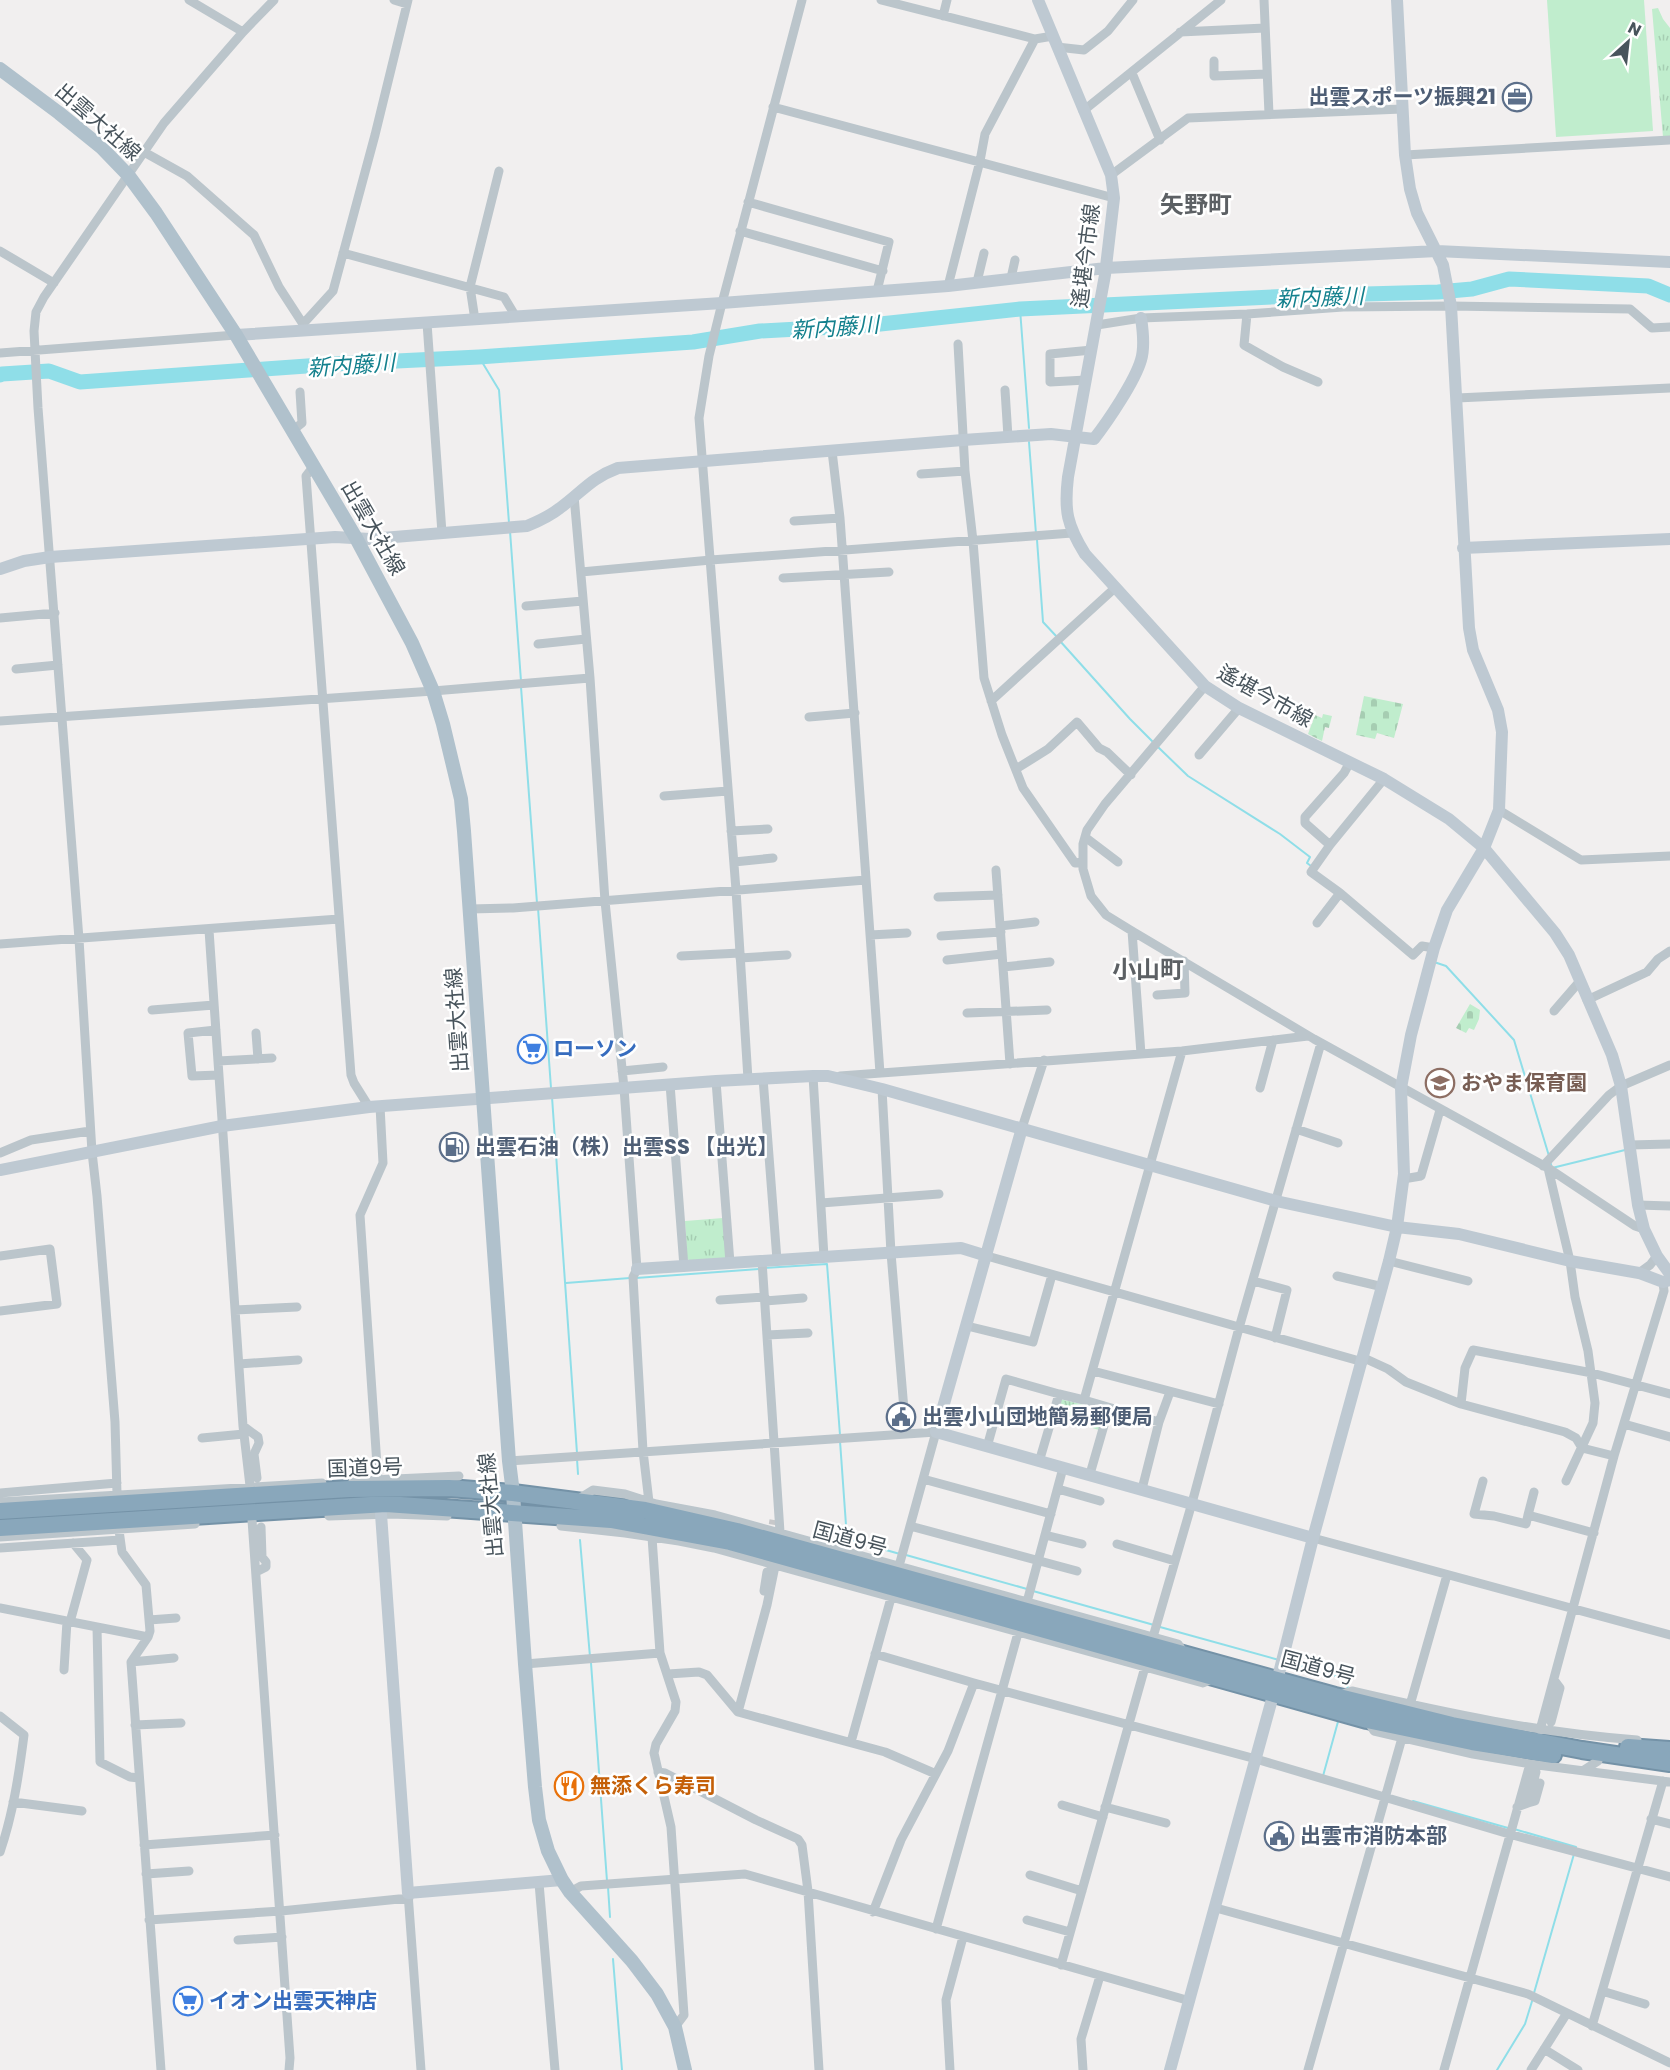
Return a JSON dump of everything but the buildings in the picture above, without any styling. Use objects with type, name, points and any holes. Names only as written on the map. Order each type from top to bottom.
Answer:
[{"type":"highway","name":"国道9号","points":[[0,1511],[52,1503],[234,1492],[449,1488],[513,1493],[645,1510],[831,1552],[1077,1621],[1185,1655],[1367,1720],[1591,1766],[1668,1778]]},
{"type":"highway","name":"国道9号","points":[[0,1528],[84,1527],[323,1512],[387,1504],[470,1514],[514,1512],[611,1520],[841,1572],[950,1608],[1076,1644],[1214,1678],[1335,1696],[1452,1725],[1582,1750],[1670,1762]]},
{"type":"highway","points":[[1522,1738],[1670,1749]]},
{"type":"main road","name":"出雲大社線","points":[[0,69],[101,147],[128,175],[156,213],[238,339],[356,538],[412,643],[433,691],[461,799],[508,1461],[513,1493],[539,1820],[548,1851],[570,1892],[632,1961],[657,1994],[675,2026],[685,2070]]},
{"type":"street","points":[[189,0],[243,32]]},
{"type":"street","points":[[117,1494],[115,1422],[90,1131],[79,939],[38,408],[35,353],[36,312],[164,123],[274,0]]},
{"type":"street","points":[[303,328],[333,291],[408,2],[394,0]]},
{"type":"street","points":[[748,1079],[734,862],[699,418],[709,356],[721,307],[802,0]]},
{"type":"street","points":[[881,0],[1035,39],[1055,41],[1084,50],[1108,31],[1132,0]]},
{"type":"street","points":[[943,16],[947,0]]},
{"type":"street","name":"遙堪今市線","points":[[1038,0],[1111,176],[1114,198],[1106,271],[1074,437],[1065,500],[1072,533],[1085,554],[1204,686],[1239,708],[1384,779],[1449,819],[1484,848],[1555,933],[1569,955],[1612,1055],[1621,1086],[1638,1205],[1644,1229],[1668,1278]]},
{"type":"street","points":[[1083,111],[1219,0]]},
{"type":"street","points":[[1264,0],[1269,114]]},
{"type":"street","points":[[1170,2070],[1276,1688],[1313,1538],[1364,1360],[1397,1227],[1403,1179],[1404,1138],[1401,1088],[1411,1035],[1434,948],[1447,910],[1484,848],[1499,810],[1502,732],[1498,711],[1473,650],[1469,628],[1451,306],[1443,265],[1417,213],[1404,155],[1397,0]]},
{"type":"street","points":[[1180,32],[1265,28]]},
{"type":"street","points":[[948,285],[985,134],[1035,39]]},
{"type":"street","points":[[1214,61],[1214,76],[1267,74]]},
{"type":"street","points":[[1132,73],[1160,140]]},
{"type":"street","points":[[773,107],[1114,198]]},
{"type":"street","points":[[1111,176],[1188,118],[1402,109]]},
{"type":"street","points":[[1404,155],[1670,140]]},
{"type":"street","points":[[144,152],[186,176],[254,235],[279,287],[303,328]]},
{"type":"street","points":[[475,320],[470,287],[500,171]]},
{"type":"street","points":[[748,202],[889,243],[877,291]]},
{"type":"street","points":[[740,231],[883,271]]},
{"type":"street","points":[[0,251],[54,283]]},
{"type":"street","points":[[0,353],[35,353],[238,339],[303,328],[721,307],[1011,278],[1437,251],[1670,261]]},
{"type":"street","points":[[343,253],[504,297],[516,317]]},
{"type":"street","points":[[977,282],[984,253]]},
{"type":"street","points":[[1011,278],[1015,260]]},
{"type":"street","points":[[1097,323],[1141,318],[1343,307],[1451,306],[1630,309],[1652,328],[1670,327]]},
{"type":"street","points":[[1247,314],[1244,345],[1282,368],[1318,382]]},
{"type":"street","points":[[0,569],[24,561],[50,557],[311,539],[370,539],[526,526],[543,519],[589,482],[618,468],[1052,434],[1094,439],[1135,375],[1142,358],[1141,318]]},
{"type":"street","points":[[427,323],[442,532]]},
{"type":"street","points":[[958,344],[965,471],[984,678],[1002,735],[1023,788],[1075,863],[1083,862]]},
{"type":"street","points":[[1086,380],[1050,382],[1050,354],[1092,350]]},
{"type":"street","points":[[1457,398],[1670,388]]},
{"type":"street","points":[[1005,390],[1008,437]]},
{"type":"street","points":[[292,431],[302,423],[300,392]]},
{"type":"street","points":[[832,451],[843,551],[880,1073]]},
{"type":"street","points":[[313,467],[306,476],[351,1076],[354,1083],[374,1106],[383,1163],[360,1215],[378,1480]]},
{"type":"street","points":[[921,474],[965,471]]},
{"type":"street","points":[[574,496],[590,678],[605,902],[624,1088],[637,1269],[633,1277],[643,1451],[649,1502]]},
{"type":"street","points":[[794,521],[840,518]]},
{"type":"street","points":[[581,572],[1072,533]]},
{"type":"street","points":[[1463,548],[1670,539]]},
{"type":"street","points":[[783,578],[889,572]]},
{"type":"street","points":[[991,701],[1116,587]]},
{"type":"street","points":[[526,606],[583,601]]},
{"type":"street","points":[[0,618],[54,613]]},
{"type":"street","points":[[538,644],[586,639]]},
{"type":"street","points":[[16,669],[58,666]]},
{"type":"street","points":[[0,721],[590,678]]},
{"type":"street","points":[[1204,686],[1105,804],[1087,830],[1083,844],[1083,862],[1091,896],[1106,915],[1308,1036],[1546,1167],[1635,1226],[1644,1229]]},
{"type":"street","points":[[1199,755],[1239,708]]},
{"type":"street","points":[[809,717],[855,713]]},
{"type":"street","points":[[1016,769],[1048,749],[1077,722],[1099,748],[1107,752],[1131,775]]},
{"type":"street","points":[[1330,845],[1305,823],[1305,817],[1350,762]]},
{"type":"street","points":[[1384,779],[1311,872],[1340,893],[1413,955],[1422,946],[1434,948]]},
{"type":"street","points":[[664,796],[728,791]]},
{"type":"street","points":[[1499,810],[1581,861],[1670,856]]},
{"type":"street","points":[[731,831],[768,829]]},
{"type":"street","points":[[1085,837],[1118,862]]},
{"type":"street","points":[[734,862],[773,858]]},
{"type":"street","points":[[996,870],[1010,1064]]},
{"type":"street","points":[[470,909],[605,902],[866,880]]},
{"type":"street","points":[[1317,923],[1340,893]]},
{"type":"street","points":[[938,897],[998,895]]},
{"type":"street","points":[[0,944],[339,919]]},
{"type":"street","points":[[941,936],[1001,929],[1035,922]]},
{"type":"street","points":[[209,930],[235,1310],[250,1486]]},
{"type":"street","points":[[1132,931],[1141,1054]]},
{"type":"street","points":[[870,935],[907,933]]},
{"type":"street","points":[[1587,1000],[1647,972],[1658,959],[1670,951]]},
{"type":"street","points":[[947,960],[1002,954]]},
{"type":"street","points":[[681,956],[786,955]]},
{"type":"street","points":[[1157,995],[1185,993],[1184,961]]},
{"type":"street","points":[[1003,967],[1050,962]]},
{"type":"street","points":[[1554,1011],[1580,981]]},
{"type":"street","points":[[152,1010],[214,1005]]},
{"type":"street","points":[[967,1013],[1047,1010]]},
{"type":"street","points":[[216,1030],[188,1033],[192,1076],[219,1075]]},
{"type":"street","points":[[256,1033],[258,1059]]},
{"type":"street","points":[[0,1170],[222,1126],[374,1106],[670,1084],[1010,1064],[1182,1051],[1308,1036]]},
{"type":"street","points":[[1260,1088],[1273,1040]]},
{"type":"street","points":[[1153,1637],[1321,1043]]},
{"type":"street","points":[[1084,1400],[1182,1051]]},
{"type":"street","points":[[218,1061],[272,1058]]},
{"type":"street","points":[[899,1566],[1022,1128],[1044,1060]]},
{"type":"street","points":[[1546,1167],[1609,1095],[1621,1086],[1670,1065]]},
{"type":"street","points":[[622,1071],[663,1067]]},
{"type":"street","points":[[828,1076],[1022,1128],[1276,1201],[1397,1227],[1459,1234],[1570,1261],[1668,1278],[1614,1456],[1557,1684],[1540,1730]]},
{"type":"street","points":[[813,1077],[824,1257]]},
{"type":"street","points":[[763,1078],[777,1260]]},
{"type":"street","points":[[716,1081],[730,1263]]},
{"type":"street","points":[[670,1084],[684,1267]]},
{"type":"street","points":[[882,1089],[891,1253],[906,1434]]},
{"type":"street","points":[[1403,1179],[1421,1176],[1440,1110]]},
{"type":"street","points":[[1296,1129],[1338,1143]]},
{"type":"street","points":[[0,1153],[31,1140],[90,1131]]},
{"type":"street","points":[[1629,1145],[1670,1144]]},
{"type":"street","points":[[1546,1167],[1570,1261],[1575,1298],[1592,1373],[1595,1403],[1593,1423],[1566,1481]]},
{"type":"street","points":[[821,1203],[939,1194]]},
{"type":"street","points":[[1638,1205],[1670,1206]]},
{"type":"street","points":[[637,1269],[961,1248],[1115,1294],[1364,1360],[1388,1369],[1406,1382],[1461,1404],[1565,1432],[1576,1438],[1582,1448],[1614,1456]]},
{"type":"street","points":[[0,1256],[50,1249],[57,1304],[0,1311]]},
{"type":"street","points":[[1639,1273],[1657,1256]]},
{"type":"street","points":[[762,1260],[780,1532]]},
{"type":"street","points":[[1389,1261],[1468,1281]]},
{"type":"street","points":[[967,1326],[1033,1342],[1052,1275]]},
{"type":"street","points":[[1337,1275],[1383,1287]]},
{"type":"street","points":[[1253,1281],[1287,1290],[1275,1338]]},
{"type":"street","points":[[720,1300],[803,1298]]},
{"type":"street","points":[[235,1310],[297,1307]]},
{"type":"street","points":[[767,1335],[808,1333]]},
{"type":"street","points":[[1461,1404],[1465,1368],[1473,1350],[1592,1373],[1670,1394]]},
{"type":"street","points":[[239,1364],[298,1360]]},
{"type":"street","points":[[1093,1371],[1219,1404]]},
{"type":"street","points":[[987,1447],[1006,1379],[1159,1422]]},
{"type":"street","points":[[1142,1489],[1159,1422],[1170,1392]]},
{"type":"street","points":[[1040,1462],[1059,1394]]},
{"type":"street","points":[[1090,1474],[1109,1408]]},
{"type":"street","points":[[1624,1424],[1670,1437]]},
{"type":"street","points":[[202,1438],[244,1430],[258,1437],[259,1443],[254,1454],[256,1478]]},
{"type":"street","points":[[508,1461],[936,1432],[1670,1635]]},
{"type":"street","points":[[1027,1602],[1064,1468]]},
{"type":"street","points":[[0,1502],[52,1503],[117,1494],[234,1492],[250,1486],[459,1476]]},
{"type":"street","points":[[774,1520],[771,1483],[777,1476]]},
{"type":"street","points":[[405,1478],[420,1489]]},
{"type":"street","points":[[923,1479],[1051,1514]]},
{"type":"street","points":[[1483,1481],[1474,1514],[1494,1516],[1526,1524],[1534,1492]]},
{"type":"street","points":[[0,1493],[117,1484]]},
{"type":"street","points":[[1058,1489],[1100,1502]]},
{"type":"street","points":[[575,1501],[593,1490],[625,1494],[649,1502],[715,1515],[780,1532],[831,1552],[899,1566],[951,1585],[1027,1602],[1077,1621],[1178,1644],[1185,1655]]},
{"type":"street","points":[[0,1548],[73,1543],[120,1535],[182,1520],[252,1520],[323,1512],[470,1514]]},
{"type":"street","points":[[381,1514],[421,2070]]},
{"type":"street","points":[[697,1522],[715,1515]]},
{"type":"street","points":[[1528,1515],[1594,1533]]},
{"type":"street","points":[[252,1520],[281,1911],[289,2070]]},
{"type":"street","points":[[611,1520],[625,1533]]},
{"type":"street","points":[[561,1526],[722,1545],[771,1569],[820,1577],[891,1598],[950,1608],[1018,1633],[1076,1644],[1203,1683],[1214,1678]]},
{"type":"street","points":[[910,1526],[1077,1571]]},
{"type":"street","points":[[0,1537],[84,1527],[120,1535]]},
{"type":"street","points":[[256,1572],[266,1567],[266,1562],[262,1557],[261,1527]]},
{"type":"street","points":[[1046,1534],[1082,1544]]},
{"type":"street","points":[[120,1535],[122,1551],[146,1585],[150,1631],[131,1662],[160,2070]]},
{"type":"street","points":[[652,1537],[660,1653],[676,1702],[675,1712],[656,1744],[654,1753],[671,1827],[684,2015],[675,2026]]},
{"type":"street","points":[[64,1670],[69,1622],[87,1560],[73,1543]]},
{"type":"street","points":[[1117,1544],[1175,1561]]},
{"type":"street","points":[[738,1712],[764,1615],[771,1569]]},
{"type":"street","points":[[820,1577],[841,1572]]},
{"type":"street","points":[[1410,1705],[1447,1575]]},
{"type":"street","points":[[851,1742],[891,1598]]},
{"type":"street","points":[[0,1608],[148,1637]]},
{"type":"street","points":[[149,1620],[176,1618]]},
{"type":"street","points":[[97,1627],[100,1762],[130,1777],[139,1778]]},
{"type":"street","points":[[936,1929],[1018,1633]]},
{"type":"street","points":[[525,1664],[660,1653]]},
{"type":"street","points":[[875,1654],[1256,1759],[1509,1834],[1670,1877]]},
{"type":"street","points":[[131,1662],[174,1658]]},
{"type":"street","points":[[1061,1965],[1145,1667]]},
{"type":"street","points":[[668,1674],[699,1672],[707,1675],[738,1712],[885,1752],[936,1774]]},
{"type":"street","points":[[873,1912],[901,1840],[948,1751],[974,1683]]},
{"type":"street","points":[[1555,1720],[1557,1684]]},
{"type":"street","points":[[1335,1696],[1352,1691],[1467,1717],[1540,1730],[1670,1742]]},
{"type":"street","points":[[0,1716],[24,1735],[13,1802],[0,1852]]},
{"type":"street","points":[[1452,1725],[1467,1717]]},
{"type":"street","points":[[1367,1720],[1374,1731],[1455,1750],[1530,1764],[1591,1766]]},
{"type":"street","points":[[135,1725],[181,1723]]},
{"type":"street","points":[[1308,2070],[1402,1738]]},
{"type":"street","points":[[1455,1750],[1472,1742]]},
{"type":"street","points":[[1444,2070],[1530,1764]]},
{"type":"street","points":[[658,1772],[665,1773],[798,1839],[802,1845],[808,1891],[819,2070]]},
{"type":"street","points":[[1528,1803],[1536,1772]]},
{"type":"street","points":[[1592,2026],[1651,1819],[1668,1778]]},
{"type":"street","points":[[1517,1807],[1535,1801],[1540,1783]]},
{"type":"street","points":[[13,1802],[82,1811]]},
{"type":"street","points":[[1062,1805],[1166,1823]]},
{"type":"street","points":[[1651,1819],[1670,1824]]},
{"type":"street","points":[[144,1845],[275,1835]]},
{"type":"street","points":[[146,1874],[189,1871]]},
{"type":"street","points":[[570,1892],[581,1886],[745,1874],[1190,2001]]},
{"type":"street","points":[[1029,1875],[1082,1891]]},
{"type":"street","points":[[149,1920],[281,1911],[408,1895],[562,1880]]},
{"type":"street","points":[[539,1883],[555,2070]]},
{"type":"street","points":[[1216,1908],[1528,1994],[1666,2064]]},
{"type":"street","points":[[1027,1920],[1070,1932]]},
{"type":"street","points":[[238,1940],[282,1937]]},
{"type":"street","points":[[950,2070],[946,2000],[963,1937]]},
{"type":"street","points":[[1083,2070],[1080,2039],[1100,1976]]},
{"type":"street","points":[[1602,1991],[1645,2004]]},
{"type":"street","points":[[1531,2070],[1567,2013]]},
{"type":"street","points":[[1544,2049],[1578,2070]]},
{"type":"green space","points":[[1547,0],[1644,0],[1653,131],[1556,137]]},
{"type":"green space","points":[[1658,8],[1670,28],[1670,136],[1663,137],[1652,9]]},
{"type":"green space","points":[[1364,696],[1403,704],[1394,738],[1377,733],[1375,739],[1356,735]]},
{"type":"green space","points":[[1323,714],[1332,716],[1329,728],[1325,727],[1322,741],[1308,734],[1315,715],[1322,718]]},
{"type":"green space","points":[[1470,1004],[1480,1010],[1479,1019],[1474,1030],[1469,1028],[1466,1033],[1456,1028]]},
{"type":"green space","points":[[723,1218],[726,1259],[691,1263],[687,1258],[685,1221]]},
{"type":"green space","points":[[1060,1399],[1105,1410],[1099,1430],[1056,1417]]},
{"type":"waterway","name":"新内藤川","points":[[0,375],[49,371],[80,382],[335,364],[479,357],[693,342],[760,331],[871,325],[1020,309],[1293,296],[1438,292],[1472,289],[1509,279],[1648,286],[1670,295]]},
{"type":"waterway","points":[[1020,309],[1029,428]]},
{"type":"waterway","points":[[479,357],[499,390],[509,523]]},
{"type":"waterway","points":[[1029,442],[1036,534]]},
{"type":"waterway","points":[[510,531],[521,681]]},
{"type":"waterway","points":[[1037,540],[1043,622],[1057,637]]},
{"type":"waterway","points":[[1060,641],[1154,743]]},
{"type":"waterway","points":[[521,687],[537,903]]},
{"type":"waterway","points":[[1158,747],[1188,776],[1280,834],[1310,857],[1307,863],[1311,866]]},
{"type":"waterway","points":[[538,908],[551,1088]]},
{"type":"waterway","points":[[1434,962],[1446,966],[1514,1040],[1549,1156]]},
{"type":"waterway","points":[[552,1097],[577,1453]]},
{"type":"waterway","points":[[1550,1161],[1552,1168],[1625,1150]]},
{"type":"waterway","points":[[764,1268],[827,1264],[840,1435]]},
{"type":"waterway","points":[[636,1278],[759,1269]]},
{"type":"waterway","points":[[566,1283],[630,1278]]},
{"type":"waterway","points":[[840,1441],[847,1539],[900,1554]]},
{"type":"waterway","points":[[577,1459],[578,1474]]},
{"type":"waterway","points":[[580,1540],[590,1657]]},
{"type":"waterway","points":[[906,1555],[1027,1589]]},
{"type":"waterway","points":[[1033,1591],[1154,1625]]},
{"type":"waterway","points":[[1160,1627],[1279,1660]]},
{"type":"waterway","points":[[1287,1662],[1350,1680],[1347,1689]]},
{"type":"waterway","points":[[591,1663],[607,1881]]},
{"type":"waterway","points":[[1323,1776],[1339,1718]]},
{"type":"waterway","points":[[1413,1801],[1508,1828]]},
{"type":"waterway","points":[[1514,1829],[1576,1848]]},
{"type":"waterway","points":[[1534,1993],[1574,1854]]},
{"type":"waterway","points":[[608,1887],[610,1917]]},
{"type":"waterway","points":[[613,1959],[622,2070]]},
{"type":"waterway","points":[[1497,2070],[1525,2024],[1533,1998]]},
{"type":"tunnel","points":[[771,1538],[774,1520]]},
{"type":"place","name":"出雲スポーツ振興21","points":[[1517,97]]},
{"type":"place","name":"ローソン","points":[[532,1049]]},
{"type":"place","name":"おやま保育園","points":[[1440,1083]]},
{"type":"place","name":"出雲石油（株）出雲SS 【出光】","points":[[454,1147]]},
{"type":"place","name":"出雲小山団地簡易郵便局","points":[[901,1417]]},
{"type":"place","name":"無添くら寿司","points":[[569,1786]]},
{"type":"place","name":"出雲市消防本部","points":[[1279,1836]]},
{"type":"place","name":"イオン出雲天神店","points":[[188,2001]]},
{"type":"district","name":"矢野町","points":[[1196,205]]},
{"type":"district","name":"小山町","points":[[1148,970]]}]
